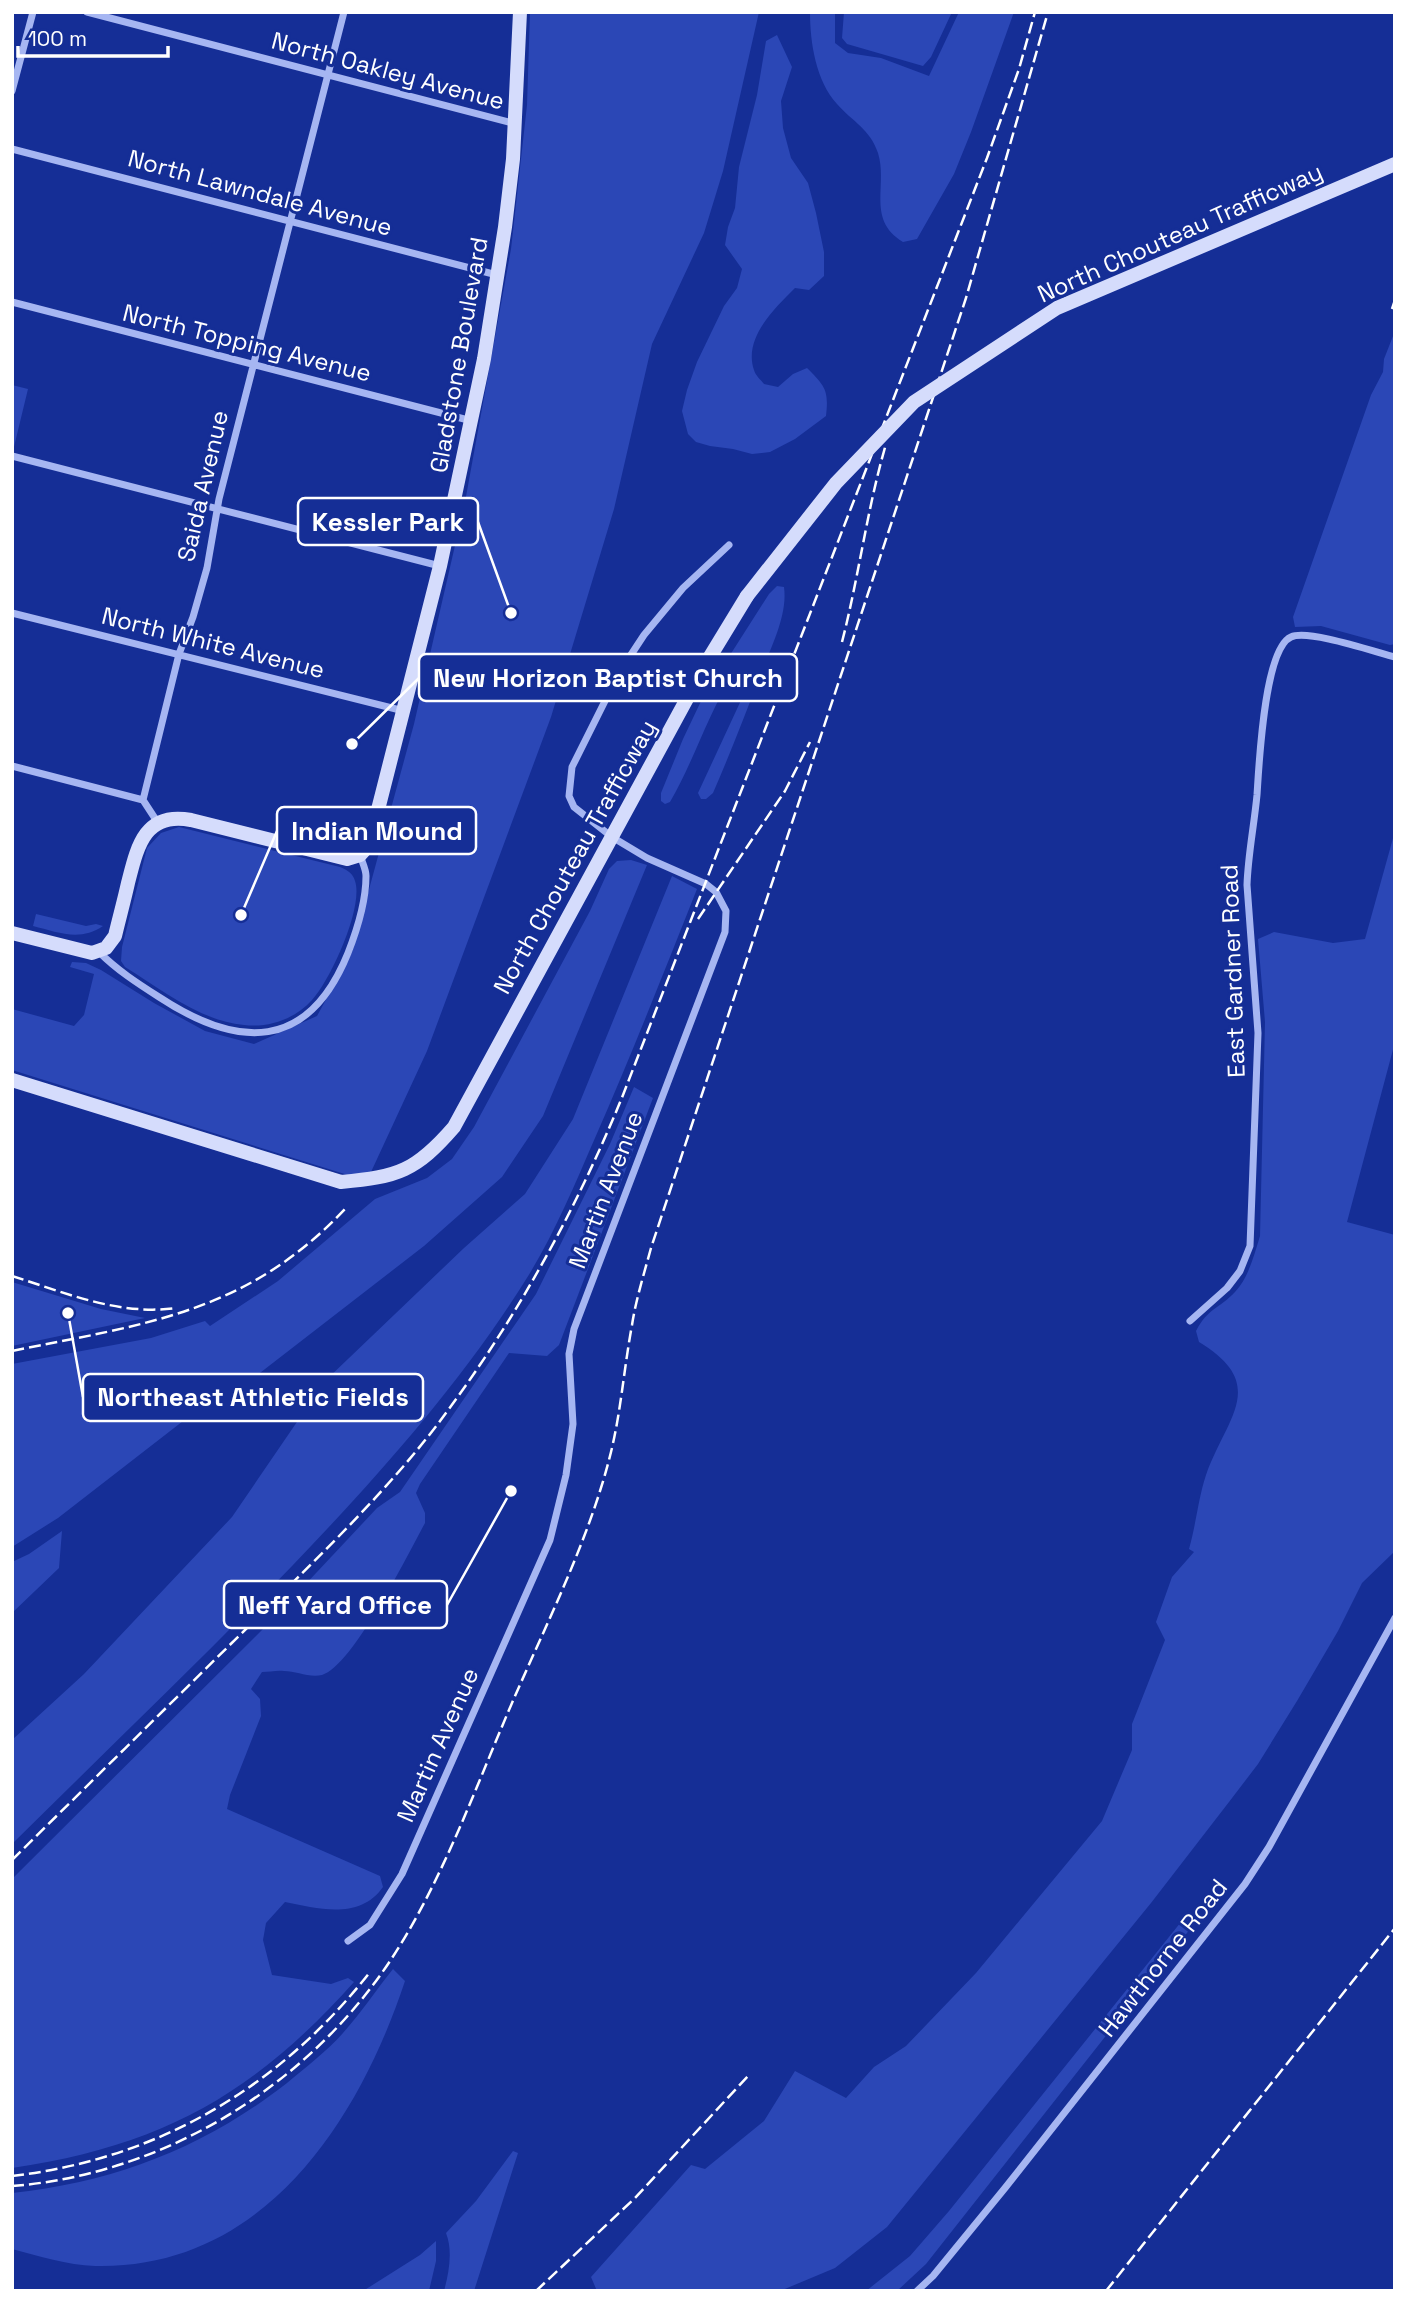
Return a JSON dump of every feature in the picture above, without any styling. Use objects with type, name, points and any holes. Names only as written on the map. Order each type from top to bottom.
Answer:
[{"type":"main road","name":"Gladstone Boulevard","points":[[360,855],[372,839],[440,566],[472,421],[498,275],[516,124],[520,12]]},
{"type":"main road","name":"North Chouteau Trafficway","points":[[12,1080],[341,1182],[377,1179],[408,1169],[432,1152],[454,1126],[708,660],[747,596],[835,483],[914,402],[1057,308],[1395,164]]},
{"type":"main road","points":[[12,933],[85,952],[99,952],[111,943],[140,842],[158,823],[183,818],[341,858],[360,855]]},
{"type":"street","points":[[12,91],[33,12]]},
{"type":"street","name":"North Oakley Avenue","points":[[87,12],[516,124]]},
{"type":"street","name":"Saida Avenue","points":[[143,800],[179,654],[212,550],[217,509],[344,12]]},
{"type":"street","name":"North Lawndale Avenue","points":[[12,149],[498,275]]},
{"type":"street","name":"North Topping Avenue","points":[[12,302],[472,421]]},
{"type":"street","points":[[12,456],[440,566]]},
{"type":"street","name":"Martin Avenue","points":[[348,1941],[370,1925],[402,1874],[550,1540],[566,1475],[573,1424],[570,1342],[725,932],[726,911],[712,888],[647,858],[612,836],[574,807],[569,796],[572,768],[620,673],[644,635],[683,588],[729,545]]},
{"type":"street","name":"North White Avenue","points":[[12,613],[404,711]]},
{"type":"street","name":"East Gardner Road","points":[[1190,1321],[1227,1288],[1240,1271],[1250,1246],[1258,1033],[1247,886],[1263,713],[1270,682],[1283,642],[1292,636],[1303,635],[1395,657]]},
{"type":"street","points":[[12,766],[143,800],[158,823]]},
{"type":"street","points":[[99,952],[117,970],[170,1004],[218,1027],[245,1033],[271,1032],[295,1023],[309,1013],[334,982],[354,936],[366,874],[360,855]]},
{"type":"street","name":"Hawthorne Road","points":[[917,2291],[933,2276],[1005,2188],[1245,1884],[1269,1847],[1395,1618]]},
{"type":"shaded area","points":[[530,12],[759,12],[723,171],[704,233],[652,344],[614,509],[551,717],[427,1051],[371,1172],[351,1176],[12,1070],[12,1009],[74,1026],[84,1015],[94,974],[70,967],[72,962],[86,963],[101,970],[205,1031],[254,1044],[317,1016],[352,952],[414,724],[465,502],[511,249],[527,105]]},
{"type":"shaded area","points":[[810,12],[835,12],[835,43],[848,53],[881,58],[929,76],[959,12],[1014,12],[954,174],[917,239],[903,242],[885,223],[881,213],[878,153],[866,132],[837,104],[824,84],[813,49]]},
{"type":"shaded area","points":[[844,12],[952,12],[931,57],[923,66],[847,44],[842,38]]},
{"type":"shaded area","points":[[777,35],[792,67],[781,101],[783,128],[791,158],[808,183],[824,252],[824,276],[809,290],[795,288],[779,305],[757,335],[752,358],[755,372],[764,384],[778,387],[793,374],[807,368],[824,389],[827,407],[826,416],[795,439],[770,452],[752,454],[696,442],[688,434],[682,411],[697,362],[724,306],[737,288],[742,269],[725,245],[735,208],[739,167],[757,95],[766,41]]},
{"type":"shaded area","points":[[1395,331],[1395,644],[1390,645],[1321,626],[1295,627],[1293,617],[1371,395],[1383,372],[1384,359]]},
{"type":"shaded area","points":[[12,385],[28,389],[13,451],[12,450]]},
{"type":"shaded area","points":[[777,586],[784,587],[781,621],[713,793],[706,799],[701,799],[698,793],[743,696],[744,678],[741,672],[734,673],[725,688],[679,786],[670,802],[665,804],[661,801],[661,793],[702,699],[769,594]]},
{"type":"shaded area","points":[[179,827],[340,867],[353,876],[355,908],[336,961],[312,1000],[290,1017],[253,1026],[212,1017],[182,1003],[125,967],[121,961],[122,947],[147,848],[161,833]]},
{"type":"shaded area","points":[[1395,831],[1395,1042],[1347,1222],[1395,1235],[1395,1551],[1362,1583],[1338,1631],[1258,1764],[1151,1903],[887,2227],[835,2268],[780,2291],[597,2291],[591,2277],[691,2165],[705,2169],[764,2121],[795,2071],[846,2098],[874,2067],[906,2046],[976,1973],[1102,1821],[1132,1750],[1132,1724],[1165,1640],[1156,1622],[1172,1577],[1194,1552],[1189,1549],[1203,1484],[1237,1403],[1238,1388],[1233,1373],[1221,1358],[1199,1342],[1196,1331],[1205,1318],[1240,1286],[1260,1236],[1265,1022],[1258,939],[1274,932],[1333,943],[1365,939]]},
{"type":"shaded area","points":[[631,860],[647,865],[543,1116],[502,1177],[424,1246],[256,1376],[205,1404],[58,1518],[12,1547],[12,1364],[151,1338],[205,1321],[210,1326],[278,1281],[375,1199],[427,1178],[452,1159],[474,1127],[590,911],[609,869],[617,861]]},
{"type":"shaded area","points":[[672,876],[697,889],[557,1224],[504,1313],[419,1425],[325,1531],[224,1636],[12,1844],[12,1740],[84,1674],[232,1517],[325,1381],[464,1248],[525,1194],[573,1119]]},
{"type":"shaded area","points":[[36,914],[86,926],[103,926],[86,934],[60,933],[33,926]]},
{"type":"shaded area","points":[[634,1087],[653,1098],[559,1345],[547,1356],[509,1353],[420,1484],[416,1493],[425,1513],[425,1523],[379,1607],[349,1652],[335,1667],[322,1675],[312,1676],[289,1671],[262,1672],[251,1689],[260,1699],[261,1716],[227,1809],[380,1876],[383,1887],[363,1904],[338,1910],[285,1902],[266,1923],[263,1940],[272,1975],[331,1984],[348,1978],[354,1982],[317,2021],[279,2055],[202,2109],[160,2129],[115,2145],[12,2168],[12,1879],[272,1620],[377,1508],[400,1492],[536,1294],[610,1144]]},
{"type":"shaded area","points":[[12,1282],[101,1309],[145,1318],[12,1346]]},
{"type":"shaded area","points":[[62,1531],[59,1568],[12,1613],[12,1562],[29,1554]]},
{"type":"shaded area","points":[[1185,1917],[1194,1924],[926,2264],[897,2291],[866,2291],[910,2256],[949,2211]]},
{"type":"shaded area","points":[[393,1969],[405,1981],[385,2034],[360,2086],[330,2135],[295,2178],[254,2215],[207,2243],[154,2261],[95,2266],[53,2260],[12,2249],[12,2193],[50,2188],[123,2170],[158,2158],[224,2126],[287,2083],[330,2046],[356,2018]]},
{"type":"shaded area","points":[[513,2151],[518,2153],[474,2291],[444,2291],[450,2254],[446,2233],[476,2201]]},
{"type":"shaded area","points":[[436,2241],[436,2261],[429,2291],[363,2291],[420,2255]]},
{"type":"railway","points":[[12,1860],[370,1504],[437,1425],[492,1347],[541,1266],[585,1182],[623,1095],[987,158],[1019,69],[1035,12]]},
{"type":"railway","points":[[12,2186],[70,2178],[127,2162],[182,2140],[234,2112],[282,2078],[326,2039],[365,1995],[399,1947],[432,1888],[592,1516],[611,1452],[634,1315],[651,1248],[966,298],[1048,12]]},
{"type":"railway","points":[[1392,309],[1395,300]]},
{"type":"railway","points":[[842,642],[886,444]]},
{"type":"railway","points":[[698,919],[785,791],[810,742]]},
{"type":"railway","points":[[12,1351],[150,1322],[232,1293],[270,1271],[308,1244],[345,1209]]},
{"type":"railway","points":[[12,1276],[114,1306],[155,1310],[177,1308]]},
{"type":"railway","points":[[1106,2291],[1395,1928]]},
{"type":"railway","points":[[12,2176],[66,2167],[117,2153],[166,2134],[212,2111],[256,2083],[297,2050],[335,2013],[370,1972]]},
{"type":"railway","points":[[536,2291],[635,2198],[748,2076]]},
{"type":"place","name":"Kessler Park","points":[[511,613]]},
{"type":"place","name":"New Horizon Baptist Church","points":[[352,744]]},
{"type":"place","name":"Indian Mound","points":[[241,915]]},
{"type":"place","name":"Northeast Athletic Fields","points":[[68,1313]]},
{"type":"place","name":"Neff Yard Office","points":[[511,1491]]}]
